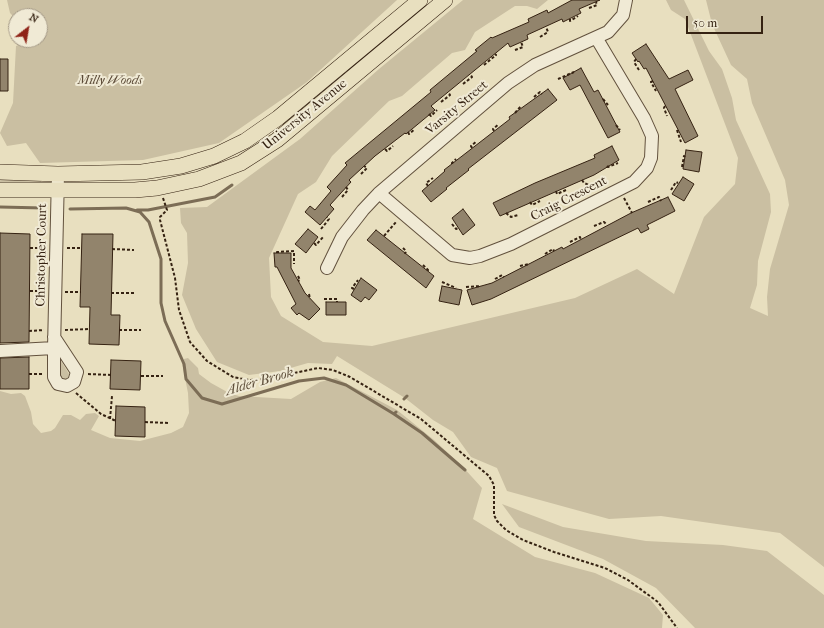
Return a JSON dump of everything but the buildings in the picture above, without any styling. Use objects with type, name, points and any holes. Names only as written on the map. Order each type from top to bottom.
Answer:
[{"type":"main road","name":"University Avenue","points":[[0,172],[58,174],[142,172],[181,166],[214,156],[245,141],[278,118],[420,0]]},
{"type":"main road","name":"University Avenue","points":[[0,190],[58,191],[135,190],[160,188],[220,172],[241,163],[277,140],[446,0]]},
{"type":"street","name":"Varsity Street","points":[[327,268],[342,238],[363,210],[379,193],[508,82],[535,65],[597,39],[617,24],[623,15],[626,0]]},
{"type":"street","name":"Craig Crescent","points":[[379,193],[452,255],[470,258],[510,245],[634,182],[647,168],[651,158],[652,136],[644,118],[597,39]]},
{"type":"street","name":"Christopher Court","points":[[53,374],[58,174]]},
{"type":"street","points":[[0,351],[54,342],[74,367],[77,374],[74,382],[70,385],[58,384],[54,380],[53,374]]},
{"type":"path","points":[[589,8],[597,5],[596,2]]},
{"type":"path","points":[[570,19],[570,21],[578,16]]},
{"type":"path","points":[[540,37],[548,32],[546,27]]},
{"type":"path","points":[[515,50],[523,47],[521,42]]},
{"type":"path","points":[[484,65],[496,55],[495,54]]},
{"type":"path","points":[[636,59],[634,62],[639,70]]},
{"type":"path","points":[[558,79],[574,72]]},
{"type":"path","points":[[463,84],[472,77],[470,74]]},
{"type":"path","points":[[653,81],[651,82],[656,91]]},
{"type":"path","points":[[441,102],[450,95],[448,92]]},
{"type":"path","points":[[534,97],[540,92],[542,94]]},
{"type":"path","points":[[603,99],[608,105]]},
{"type":"path","points":[[515,113],[522,106]]},
{"type":"path","points":[[665,106],[664,108],[667,116]]},
{"type":"path","points":[[429,114],[431,116],[437,110]]},
{"type":"path","points":[[494,131],[493,129],[499,124]]},
{"type":"path","points":[[616,125],[617,124],[620,130]]},
{"type":"path","points":[[408,132],[409,134],[416,128]]},
{"type":"path","points":[[677,130],[681,142]]},
{"type":"path","points":[[472,148],[471,146],[477,141]]},
{"type":"path","points":[[385,149],[387,151],[393,146]]},
{"type":"path","points":[[682,167],[684,156],[685,157]]},
{"type":"path","points":[[452,164],[456,159]]},
{"type":"path","points":[[607,166],[608,168],[618,163]]},
{"type":"path","points":[[361,174],[367,168],[364,166]]},
{"type":"path","points":[[428,186],[426,183],[433,178]]},
{"type":"path","points":[[582,180],[584,183],[597,188]]},
{"type":"path","points":[[671,190],[676,182],[678,183]]},
{"type":"path","points":[[160,188],[167,210],[160,217],[160,220],[175,278],[179,310],[186,334],[198,353],[207,361],[233,377],[249,380],[266,379],[318,368],[333,370],[350,377],[421,419],[489,476],[494,485],[494,515],[497,522],[506,530],[524,540],[554,552],[605,568],[628,580],[658,602],[677,628]]},
{"type":"path","points":[[342,197],[348,190],[346,188]]},
{"type":"path","points":[[620,189],[632,213]]},
{"type":"path","points":[[556,191],[557,194],[566,190]]},
{"type":"path","points":[[648,202],[658,197],[661,201]]},
{"type":"path","points":[[530,202],[532,205],[540,201]]},
{"type":"path","points":[[506,213],[511,217],[518,215]]},
{"type":"path","points":[[384,236],[402,214]]},
{"type":"path","points":[[321,229],[329,219],[327,217]]},
{"type":"path","points":[[594,226],[604,222],[606,225]]},
{"type":"path","points":[[452,224],[456,229],[458,228]]},
{"type":"path","points":[[314,243],[316,245],[324,236]]},
{"type":"path","points":[[570,242],[580,237],[581,240]]},
{"type":"path","points":[[403,248],[406,252],[405,254]]},
{"type":"path","points":[[112,249],[134,250]]},
{"type":"path","points":[[545,254],[553,249],[554,251]]},
{"type":"path","points":[[277,253],[276,252],[294,251],[294,264]]},
{"type":"path","points":[[520,266],[529,264]]},
{"type":"path","points":[[423,265],[428,270],[427,272]]},
{"type":"path","points":[[495,278],[502,275],[504,277]]},
{"type":"path","points":[[298,276],[300,280],[298,281]]},
{"type":"path","points":[[354,289],[352,288],[358,280]]},
{"type":"path","points":[[442,282],[456,288]]},
{"type":"path","points":[[466,287],[481,286]]},
{"type":"path","points":[[111,293],[134,293]]},
{"type":"path","points":[[309,294],[310,299]]},
{"type":"path","points":[[324,299],[337,299],[337,302]]},
{"type":"path","points":[[119,330],[141,330]]},
{"type":"path","points":[[29,374],[53,374]]},
{"type":"path","points":[[77,374],[111,375]]},
{"type":"path","points":[[141,376],[163,376]]},
{"type":"path","points":[[70,385],[90,406],[110,419],[116,421]]},
{"type":"path","points":[[110,419],[112,396]]},
{"type":"path","points":[[145,422],[168,423]]},
{"type":"green space","name":"Milly Woods","points":[[7,0],[397,0],[307,82],[219,143],[143,160],[40,163],[26,143],[7,146],[0,133],[13,103],[16,48],[48,48],[48,8],[9,8]]},
{"type":"green space","points":[[463,0],[548,0],[537,9],[527,6],[515,6],[475,32],[465,50],[452,53],[402,96],[389,101],[332,156],[316,182],[298,194],[269,258],[271,297],[281,316],[323,342],[372,346],[575,298],[637,269],[674,294],[704,217],[735,184],[738,158],[685,19],[671,10],[666,0],[684,0],[709,51],[722,69],[732,98],[736,120],[770,194],[771,212],[758,261],[757,285],[750,308],[768,316],[767,297],[770,269],[789,205],[785,180],[752,103],[747,79],[731,65],[712,24],[706,0],[824,0],[824,567],[780,533],[661,516],[609,519],[507,491],[497,468],[471,457],[453,432],[433,420],[405,398],[337,356],[332,364],[308,363],[280,371],[249,375],[217,362],[196,329],[182,295],[188,263],[187,233],[181,223],[180,208],[207,207],[300,139],[379,69]]},
{"type":"green space","points":[[0,179],[41,180],[41,184],[0,184]]},
{"type":"green space","points":[[188,358],[198,368],[199,374],[211,383],[229,393],[239,396],[291,399],[320,382],[336,378],[397,410],[434,440],[462,466],[482,488],[473,519],[535,557],[595,573],[649,598],[663,615],[662,628],[0,628],[0,391],[11,394],[21,393],[25,396],[31,412],[33,424],[41,433],[51,431],[55,428],[63,415],[71,415],[80,420],[86,414],[95,413],[99,416],[91,430],[110,438],[140,441],[171,433],[183,427],[189,413],[188,393],[182,363],[184,359]]},
{"type":"green space","points":[[61,361],[69,374],[67,379],[61,377]]},
{"type":"green space","points":[[502,504],[563,527],[646,541],[723,545],[767,551],[824,595],[824,628],[695,628],[656,588],[603,559],[519,527]]},
{"type":"waterway","points":[[137,210],[148,210],[215,197],[232,185]]},
{"type":"waterway","name":"Alder Brook","points":[[0,207],[43,208]]},
{"type":"waterway","name":"Alder Brook","points":[[70,209],[126,208],[140,212],[149,222],[161,259],[161,303],[165,321],[184,364],[186,379],[202,398],[222,404],[299,381],[324,378],[346,385],[394,414],[396,412]]},
{"type":"waterway","name":"Alder Brook","points":[[404,399],[407,396]]},
{"type":"waterway","points":[[394,414],[422,433],[465,470]]}]
